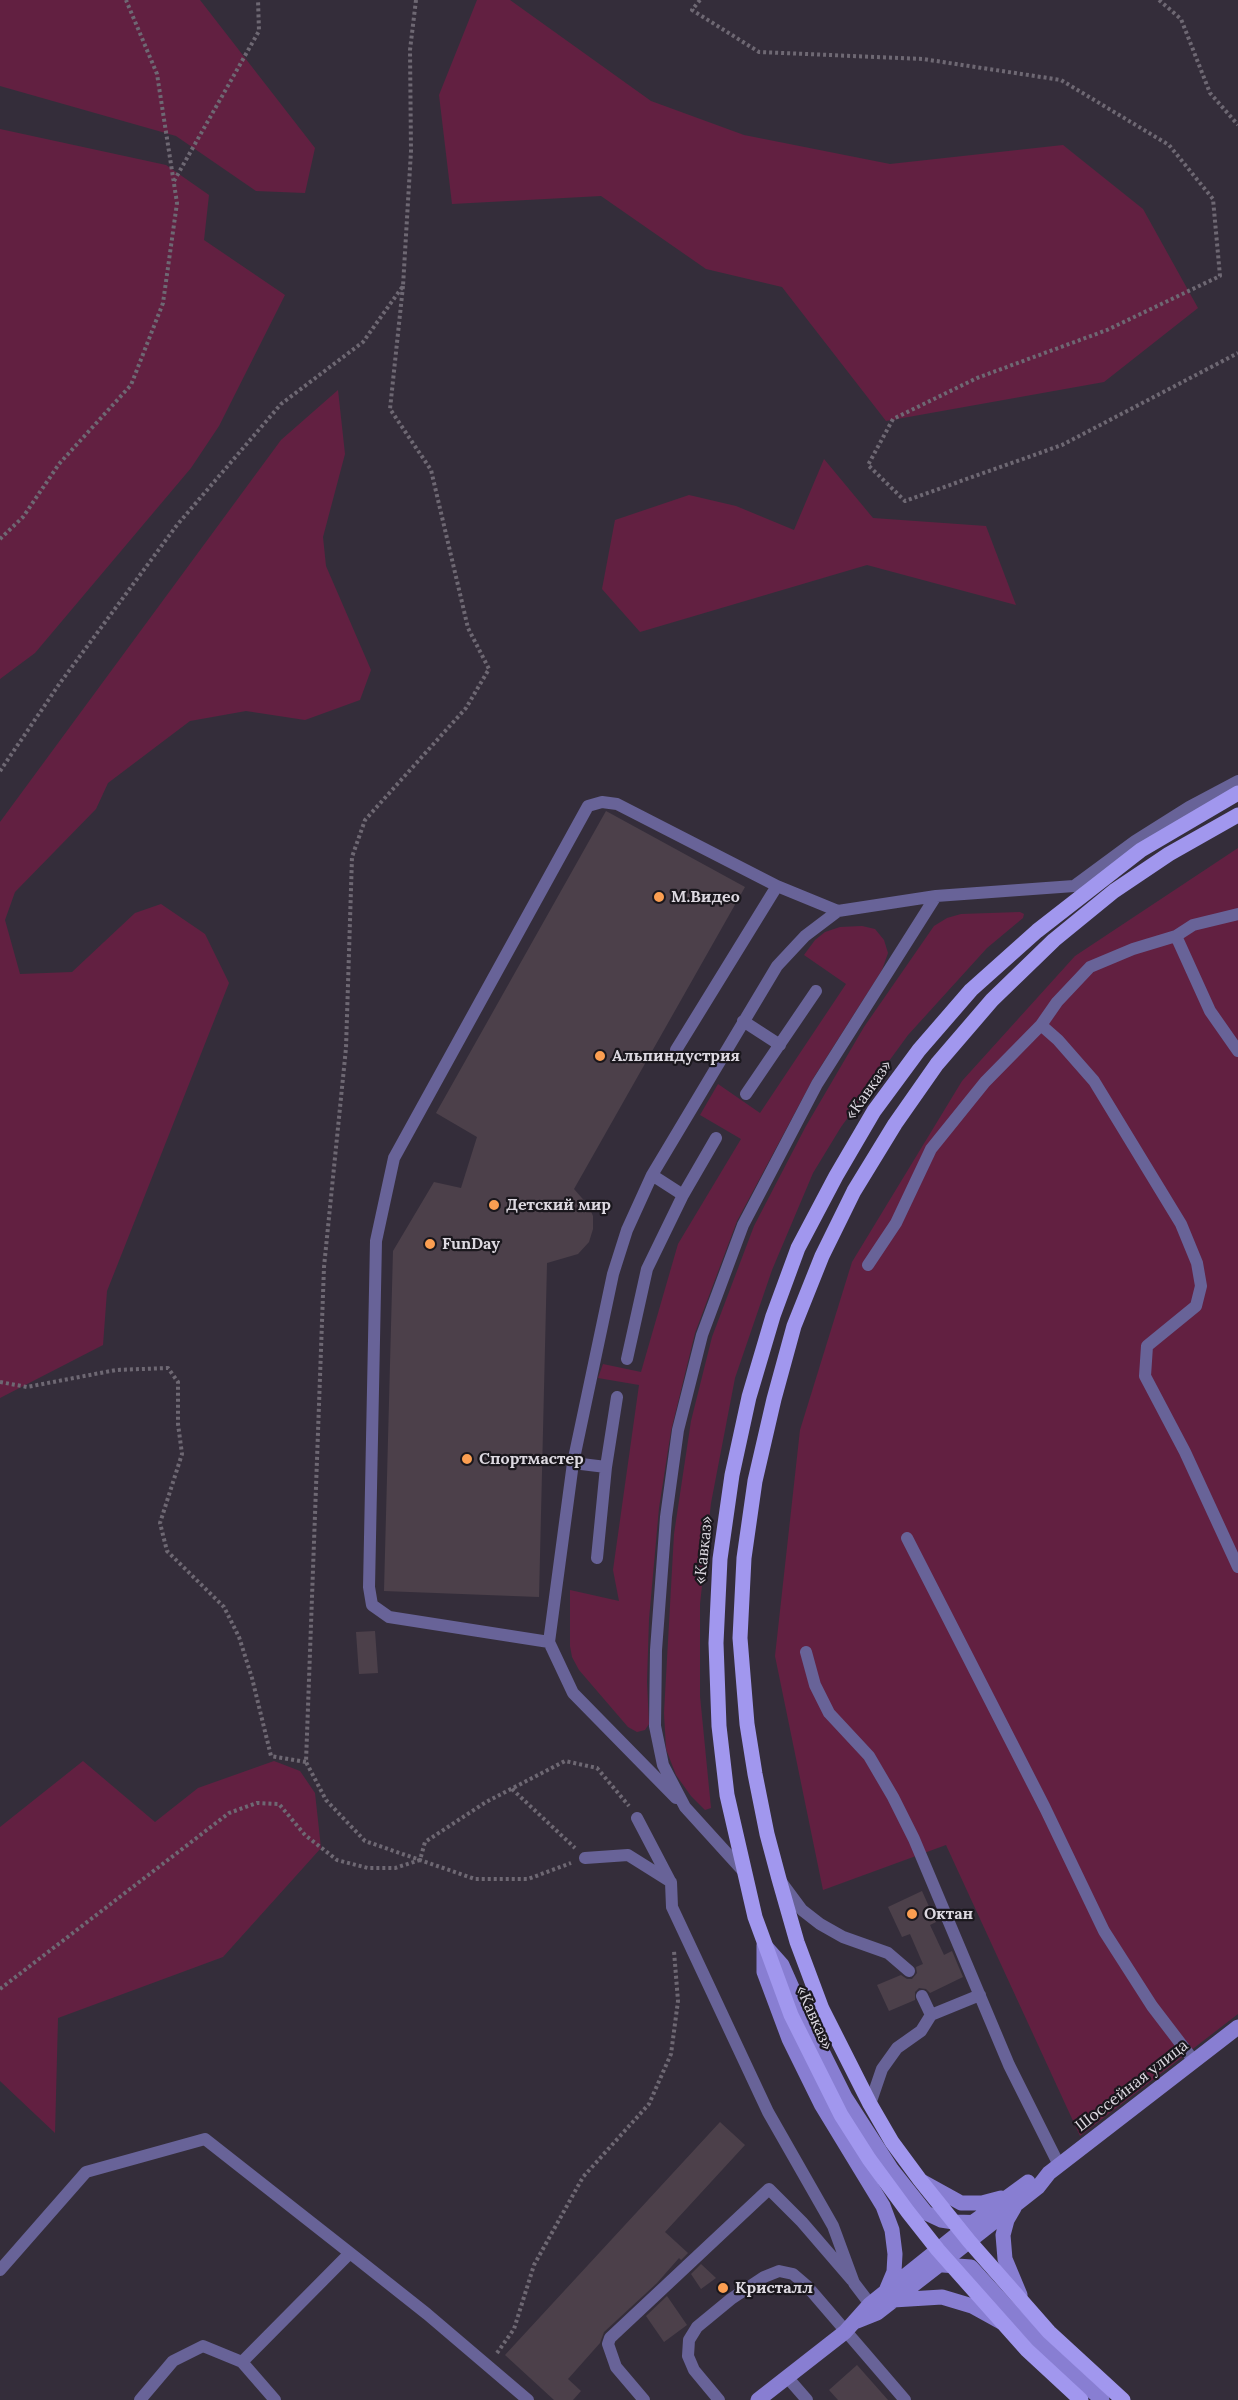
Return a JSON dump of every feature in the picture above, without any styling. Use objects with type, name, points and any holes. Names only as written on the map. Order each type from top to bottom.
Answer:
[{"type":"main road","name":"«Кавказ»","points":[[1081,2400],[1027,2350],[944,2260],[869,2160],[841,2115],[791,2015],[754,1917],[727,1795],[719,1726],[716,1643],[720,1559],[732,1475],[749,1397],[773,1316],[798,1248],[874,1111],[919,1050],[971,990],[1037,931],[1141,850],[1238,793]]},
{"type":"main road","name":"«Кавказ»","points":[[1123,2400],[1049,2332],[964,2229],[920,2180],[892,2142],[870,2104],[822,2009],[797,1942],[767,1834],[747,1725],[740,1638],[744,1558],[755,1481],[794,1326],[822,1256],[854,1191],[895,1124],[937,1064],[992,1000],[1054,940],[1114,891],[1169,854],[1238,815]]},
{"type":"main road","points":[[764,1945],[782,1965],[845,2097],[892,2170],[926,2213],[964,2229],[992,2223],[1012,2200]]},
{"type":"main road","points":[[764,1945],[764,1972],[789,2039],[821,2104],[883,2206],[892,2230],[895,2254],[890,2295]]},
{"type":"main road","name":"Шоссейная улица","points":[[1012,2200],[1033,2179],[1054,2169],[1238,2027]]},
{"type":"main road","points":[[920,2180],[961,2203],[1012,2200]]},
{"type":"main road","points":[[758,2400],[845,2332],[870,2304],[890,2295],[944,2260],[964,2229],[1012,2200]]},
{"type":"main road","points":[[1012,2200],[1003,2235],[1005,2259],[1024,2303]]},
{"type":"main road","points":[[857,2321],[877,2313],[914,2269],[944,2260],[971,2266],[1041,2344],[1102,2400]]},
{"type":"main road","points":[[890,2295],[942,2296],[972,2306],[1001,2322]]},
{"type":"lane","points":[[745,1873],[685,1807],[573,1693],[549,1642],[573,1463],[613,1275],[627,1230],[652,1175],[777,966],[805,936],[838,911],[936,896],[1074,886],[1135,840],[1238,781]]},
{"type":"lane","points":[[549,1642],[389,1617],[372,1605],[369,1587],[376,1241],[394,1158],[588,807],[602,802],[617,804],[777,886],[838,911]]},
{"type":"lane","points":[[676,1050],[777,886]]},
{"type":"lane","points":[[685,1807],[663,1765],[655,1726],[656,1650],[666,1517],[678,1430],[702,1335],[743,1225],[807,1104],[936,896]]},
{"type":"lane","points":[[868,1265],[896,1222],[931,1149],[985,1082],[1041,1025],[1057,1002],[1090,967],[1133,949],[1176,936],[1193,925],[1238,914]]},
{"type":"lane","points":[[1176,936],[1210,1011],[1238,1052]]},
{"type":"lane","points":[[746,1094],[816,991]]},
{"type":"lane","points":[[743,1021],[780,1045]]},
{"type":"lane","points":[[1041,1025],[1058,1040],[1094,1081],[1181,1224],[1197,1263],[1201,1286],[1196,1306],[1147,1346],[1145,1376],[1185,1452],[1238,1567]]},
{"type":"lane","points":[[627,1359],[647,1269],[683,1195],[716,1138]]},
{"type":"lane","points":[[652,1175],[683,1195]]},
{"type":"lane","points":[[597,1558],[616,1397]]},
{"type":"lane","points":[[573,1463],[606,1467]]},
{"type":"lane","points":[[907,1538],[1045,1808],[1104,1931],[1152,2006],[1194,2061]]},
{"type":"lane","points":[[806,1652],[815,1685],[829,1713],[869,1756],[914,1839],[1054,2169]]},
{"type":"lane","points":[[637,1818],[671,1882],[672,1907],[768,2112],[833,2226],[854,2283]]},
{"type":"lane","points":[[585,1858],[628,1855],[671,1882]]},
{"type":"lane","points":[[779,1879],[802,1910],[820,1924],[843,1937],[888,1953],[909,1971]]},
{"type":"lane","points":[[870,2104],[882,2069],[897,2048],[921,2031],[931,2015],[980,1995]]},
{"type":"lane","points":[[922,1996],[931,2015]]},
{"type":"lane","points":[[0,2270],[86,2172],[205,2139],[350,2253],[528,2400]]},
{"type":"lane","points":[[644,2400],[616,2367],[608,2344],[610,2338],[769,2189],[802,2222],[870,2304]]},
{"type":"lane","points":[[242,2362],[350,2253]]},
{"type":"lane","points":[[719,2400],[694,2370],[688,2356],[689,2340],[697,2327],[764,2277],[779,2271],[793,2274],[807,2286],[905,2400]]},
{"type":"lane","points":[[140,2400],[173,2361],[203,2346],[242,2362],[275,2400]]},
{"type":"lane","points":[[787,2377],[807,2400]]},
{"type":"path","points":[[0,539],[23,517],[59,464],[131,385],[163,303],[177,203],[157,74],[126,0]]},
{"type":"path","points":[[174,182],[259,31],[258,0]]},
{"type":"path","points":[[416,0],[410,50],[411,151],[403,286],[390,409],[431,470],[468,628],[489,669]]},
{"type":"path","points":[[700,0],[692,10],[759,52],[923,59],[1061,80],[1169,145],[1213,199],[1220,276],[1107,330],[977,378],[893,419],[868,465],[905,501],[1062,445],[1238,353]]},
{"type":"path","points":[[1159,0],[1181,19],[1210,93],[1238,125]]},
{"type":"path","points":[[0,771],[60,683],[177,525],[281,404],[363,342],[403,286]]},
{"type":"path","points":[[0,1382],[27,1387],[116,1370],[168,1368],[178,1382],[178,1424],[182,1454],[160,1523],[167,1551],[225,1607],[252,1678],[272,1756],[306,1762]]},
{"type":"path","points":[[0,1989],[229,1814],[257,1803],[279,1804],[305,1835],[337,1860],[368,1868],[395,1868],[420,1860],[425,1842],[486,1802],[565,1761],[597,1768],[619,1792],[637,1818]]},
{"type":"path","points":[[512,1789],[585,1858]]},
{"type":"path","points":[[488,2366],[514,2329],[534,2265],[583,2177],[649,2104],[671,2054],[678,2001],[673,1941],[679,1922]]},
{"type":"shaded area","points":[[0,0],[200,0],[315,148],[305,193],[256,191],[176,136],[0,86]]},
{"type":"shaded area","points":[[477,0],[510,0],[651,101],[744,135],[890,164],[1063,145],[1143,209],[1198,308],[1104,382],[886,421],[782,287],[706,269],[601,196],[452,204],[439,95]]},
{"type":"shaded area","points":[[0,129],[166,165],[209,195],[204,240],[285,295],[219,426],[191,468],[35,653],[0,679]]},
{"type":"shaded area","points":[[338,390],[345,454],[323,537],[326,566],[371,670],[360,700],[305,720],[246,711],[190,721],[108,783],[96,809],[15,892],[5,920],[20,974],[72,972],[135,913],[161,904],[205,934],[229,983],[107,1291],[103,1345],[0,1398],[0,822],[281,440]]},
{"type":"shaded area","points":[[824,459],[873,518],[986,526],[1016,605],[867,565],[640,632],[602,589],[615,520],[689,495],[736,506],[794,530]]},
{"type":"shaded area","points":[[1238,848],[1238,2014],[1080,2136],[946,1845],[823,1890],[775,1656],[800,1430],[852,1262],[962,1081],[1075,956]]},
{"type":"shaded area","points":[[1020,912],[1024,914],[1023,918],[987,948],[908,1035],[841,1127],[813,1173],[772,1270],[735,1378],[711,1503],[700,1604],[700,1696],[711,1808],[705,1810],[691,1796],[676,1775],[666,1749],[664,1713],[674,1534],[691,1421],[712,1337],[754,1226],[806,1126],[864,1027],[934,926],[947,918],[961,914]]},
{"type":"shaded area","points":[[862,926],[875,929],[884,940],[888,953],[882,970],[814,1077],[737,1221],[695,1333],[671,1431],[659,1508],[649,1619],[647,1682],[649,1724],[645,1730],[637,1732],[628,1727],[579,1670],[572,1657],[570,1646],[570,1590],[619,1601],[613,1570],[639,1385],[598,1378],[603,1364],[641,1372],[678,1244],[741,1139],[700,1115],[718,1084],[760,1113],[846,984],[804,955],[815,940],[825,932],[840,927]]},
{"type":"shaded area","points":[[83,1761],[155,1822],[198,1788],[274,1761],[300,1771],[315,1793],[321,1848],[223,1957],[58,2018],[55,2133],[0,2081],[0,1827]]},
{"type":"building","points":[[606,811],[745,887],[574,1189],[588,1205],[593,1216],[593,1229],[589,1242],[578,1254],[547,1263],[539,1597],[384,1591],[393,1251],[434,1182],[461,1188],[477,1137],[436,1113]]},
{"type":"building","points":[[375,1631],[378,1673],[359,1674],[356,1632]]},
{"type":"building","points":[[922,1891],[936,1922],[930,1925],[944,1955],[952,1951],[963,1977],[930,1993],[926,1989],[919,1988],[915,1992],[915,2000],[889,2011],[877,1985],[901,1975],[912,1979],[917,1973],[916,1967],[923,1964],[910,1934],[902,1937],[888,1907]]},
{"type":"building","points":[[720,2122],[745,2145],[665,2232],[688,2253],[681,2260],[679,2258],[657,2283],[604,2332],[600,2343],[568,2379],[581,2391],[573,2400],[554,2400],[505,2355]]},
{"type":"building","points":[[701,2264],[716,2278],[701,2289],[691,2274]]},
{"type":"building","points":[[667,2296],[687,2325],[664,2342],[646,2316]]},
{"type":"building","points":[[857,2365],[888,2400],[838,2400],[829,2390]]},
{"type":"place","name":"М.Видео","points":[[659,897]]},
{"type":"place","name":"Альпиндустрия","points":[[600,1056]]},
{"type":"place","name":"Детский мир","points":[[494,1205]]},
{"type":"place","name":"FunDay","points":[[430,1244]]},
{"type":"place","name":"Спортмастер","points":[[467,1459]]},
{"type":"place","name":"Октан","points":[[912,1914]]},
{"type":"place","name":"Кристалл","points":[[723,2288]]}]
